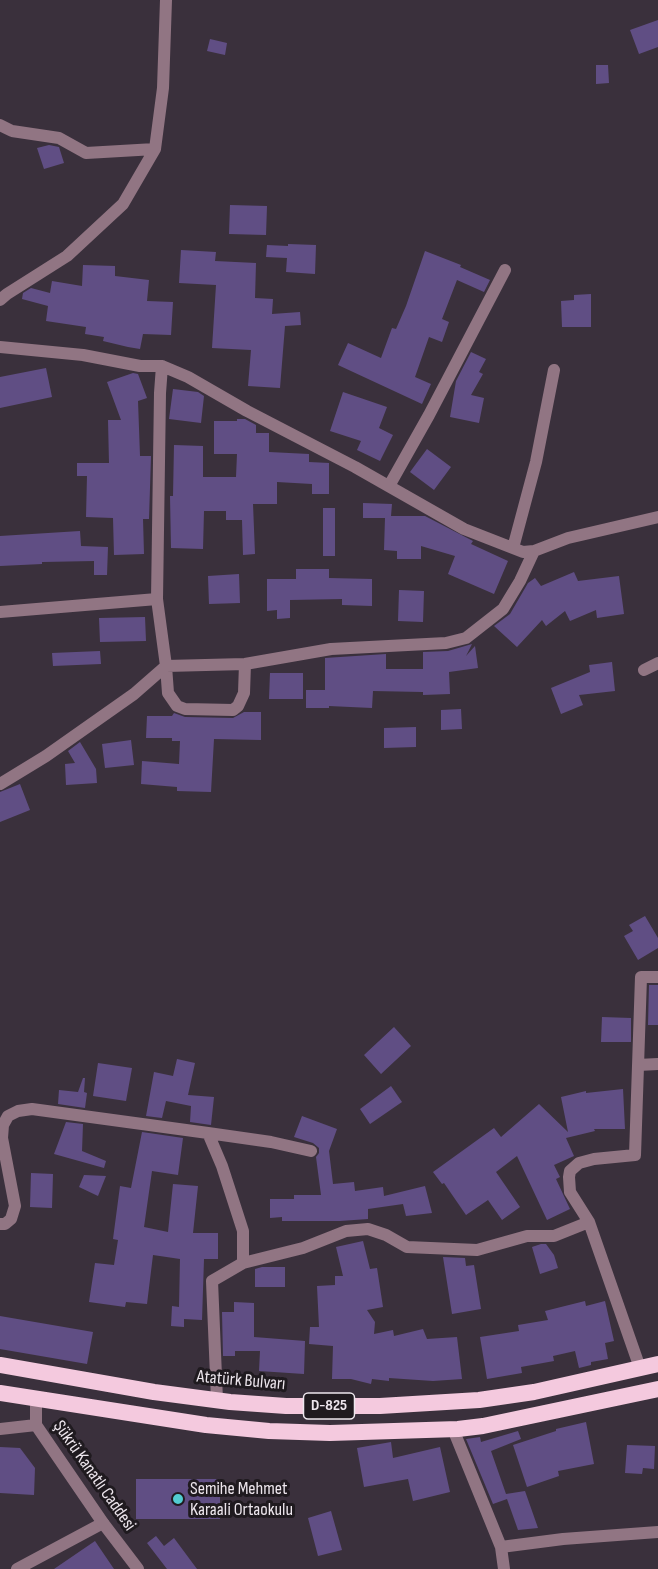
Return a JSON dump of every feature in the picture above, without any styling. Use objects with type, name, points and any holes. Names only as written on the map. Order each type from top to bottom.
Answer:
[{"type":"highway","name":"Atatürk Bulvarı","points":[[0,1365],[154,1392],[217,1400],[277,1405],[380,1406],[451,1403],[534,1392],[658,1364]]},
{"type":"highway","points":[[36,1399],[41,1372]]},
{"type":"highway","name":"D-825","points":[[0,1393],[172,1421],[241,1429],[330,1433],[453,1429],[502,1423],[658,1389]]},
{"type":"street","points":[[0,300],[67,256],[123,204],[155,149],[163,88],[166,0]]},
{"type":"street","points":[[0,126],[12,131],[59,138],[86,153],[155,149]]},
{"type":"street","points":[[389,486],[505,270]]},
{"type":"street","points":[[0,347],[83,355],[140,366],[162,366],[188,377],[464,529],[523,552],[568,538],[658,517]]},
{"type":"street","points":[[162,366],[157,599],[168,693],[177,706],[185,709],[233,710],[238,706],[244,693],[244,664]]},
{"type":"street","points":[[513,548],[536,462],[554,370]]},
{"type":"street","points":[[0,784],[46,756],[134,694],[166,666],[244,664],[331,649],[446,643],[466,638],[503,609],[520,581],[534,550]]},
{"type":"street","points":[[0,612],[157,599]]},
{"type":"street","points":[[644,670],[658,663]]},
{"type":"street","points":[[640,1368],[589,1222],[570,1192],[570,1172],[579,1163],[594,1159],[635,1155],[641,977],[658,977]]},
{"type":"street","points":[[638,1065],[658,1064]]},
{"type":"street","points":[[0,1224],[5,1224],[10,1219],[15,1206],[2,1138],[3,1125],[8,1116],[18,1111],[32,1109],[208,1133],[271,1142],[311,1151]]},
{"type":"street","points":[[208,1133],[222,1166],[243,1231],[243,1263]]},
{"type":"street","points":[[217,1400],[212,1281],[243,1263],[303,1248],[346,1231],[368,1229],[407,1246],[477,1250],[527,1236],[554,1236],[589,1222]]},
{"type":"street","name":"Şükrü Kanatlı Caddesi","points":[[36,1399],[36,1425],[103,1523],[138,1569]]},
{"type":"street","points":[[0,1429],[36,1425]]},
{"type":"street","points":[[453,1429],[501,1547],[504,1569]]},
{"type":"street","points":[[17,1569],[103,1523]]},
{"type":"street","points":[[501,1547],[563,1539],[658,1532]]},
{"type":"building","points":[[658,20],[658,47],[639,54],[630,30]]},
{"type":"building","points":[[210,39],[227,43],[225,55],[207,51]]},
{"type":"building","points":[[596,65],[608,65],[609,83],[596,84]]},
{"type":"building","points":[[49,145],[59,147],[64,163],[44,169],[37,148]]},
{"type":"building","points":[[230,205],[267,206],[266,235],[229,234]]},
{"type":"building","points":[[288,244],[316,245],[315,274],[286,272],[287,258],[266,257],[267,245],[288,246]]},
{"type":"building","points":[[181,250],[216,252],[215,261],[256,263],[255,298],[273,299],[272,314],[300,312],[301,325],[285,326],[280,388],[248,386],[251,350],[212,348],[216,285],[179,283]]},
{"type":"building","points":[[425,251],[461,265],[460,267],[490,280],[484,292],[457,280],[442,319],[449,322],[442,342],[429,337],[415,377],[431,384],[422,404],[338,365],[348,343],[381,358],[392,328],[396,329],[406,306]]},
{"type":"building","points":[[83,265],[115,266],[115,276],[149,280],[147,301],[173,302],[171,335],[143,334],[140,349],[103,341],[104,337],[85,334],[86,327],[46,321],[48,306],[22,299],[23,293],[31,288],[50,293],[52,281],[82,286]]},
{"type":"building","points":[[591,294],[591,327],[562,327],[561,301],[574,300],[574,295]]},
{"type":"building","points":[[471,352],[486,359],[479,372],[483,374],[471,395],[484,398],[479,423],[450,417],[456,381]]},
{"type":"building","points":[[46,368],[52,397],[0,408],[0,377]]},
{"type":"building","points":[[133,373],[138,374],[147,398],[138,401],[140,456],[151,456],[149,519],[143,519],[144,554],[114,555],[113,518],[86,517],[87,476],[77,476],[77,463],[109,463],[108,420],[121,420],[107,382]]},
{"type":"building","points":[[173,389],[198,392],[204,396],[201,423],[169,419]]},
{"type":"building","points":[[343,392],[387,407],[379,428],[393,435],[380,461],[357,450],[361,441],[330,431]]},
{"type":"building","points":[[237,419],[245,419],[256,425],[256,433],[269,433],[269,452],[309,454],[309,462],[329,463],[329,494],[312,494],[312,484],[277,482],[277,504],[253,504],[255,554],[243,555],[242,520],[226,520],[226,511],[204,511],[203,549],[171,548],[170,496],[173,496],[174,445],[203,446],[203,477],[236,477],[237,454],[214,454],[214,421],[237,421]]},
{"type":"building","points":[[427,449],[451,467],[434,490],[410,472]]},
{"type":"building","points":[[363,503],[392,504],[391,516],[425,516],[473,541],[471,544],[508,561],[494,594],[448,574],[455,556],[421,546],[421,559],[397,559],[397,551],[384,550],[385,518],[363,518]]},
{"type":"building","points":[[323,508],[335,508],[335,556],[323,556]]},
{"type":"building","points":[[80,531],[81,546],[108,547],[107,575],[94,575],[94,561],[0,566],[0,536]]},
{"type":"building","points":[[296,569],[329,569],[329,578],[372,579],[372,606],[342,605],[342,599],[290,600],[290,618],[277,619],[277,610],[267,611],[267,579],[296,579]]},
{"type":"building","points":[[574,572],[578,581],[619,576],[624,614],[597,618],[596,610],[570,621],[565,611],[546,626],[542,620],[517,647],[494,626],[510,614],[528,583],[535,578],[541,586]]},
{"type":"building","points":[[239,574],[240,603],[209,604],[208,576]]},
{"type":"building","points":[[399,590],[424,591],[423,622],[398,621]]},
{"type":"building","points":[[145,617],[146,641],[100,642],[99,618]]},
{"type":"building","points":[[472,644],[466,656],[475,646],[478,668],[449,672],[450,694],[423,695],[423,692],[373,691],[372,708],[329,706],[329,708],[306,708],[306,690],[325,690],[325,658],[386,654],[386,669],[423,669],[423,652],[448,651]]},
{"type":"building","points":[[100,651],[101,664],[53,666],[52,653]]},
{"type":"building","points":[[612,662],[615,691],[579,695],[583,705],[561,714],[551,688],[590,672],[589,665]]},
{"type":"building","points":[[270,673],[303,673],[303,699],[269,699]]},
{"type":"building","points":[[461,709],[462,729],[441,730],[441,710]]},
{"type":"building","points":[[244,712],[261,712],[261,740],[214,739],[211,792],[177,791],[177,787],[141,784],[142,761],[179,764],[180,741],[172,741],[172,738],[146,738],[147,716],[172,716],[174,713],[185,717],[233,718]]},
{"type":"building","points":[[416,727],[416,747],[384,748],[384,728]]},
{"type":"building","points":[[131,740],[134,765],[105,768],[102,744]]},
{"type":"building","points":[[80,742],[96,769],[97,783],[66,785],[65,764],[75,763],[68,751]]},
{"type":"building","points":[[20,784],[30,810],[0,822],[0,792]]},
{"type":"building","points":[[645,916],[658,938],[658,948],[638,960],[624,936],[633,931],[629,925]]},
{"type":"building","points":[[649,985],[658,985],[658,1025],[648,1025]]},
{"type":"building","points":[[602,1017],[631,1018],[631,1042],[601,1042]]},
{"type":"building","points":[[394,1027],[411,1046],[381,1074],[364,1055]]},
{"type":"building","points":[[177,1059],[195,1063],[188,1095],[214,1097],[211,1125],[190,1122],[191,1106],[166,1101],[162,1118],[146,1116],[154,1072],[173,1076]]},
{"type":"building","points":[[98,1063],[132,1068],[126,1101],[93,1096]]},
{"type":"building","points":[[85,1078],[84,1092],[87,1093],[85,1108],[58,1104],[59,1090],[78,1092]]},
{"type":"building","points":[[391,1086],[402,1102],[370,1124],[360,1109]]},
{"type":"building","points":[[623,1089],[625,1129],[594,1129],[595,1131],[566,1138],[574,1156],[554,1165],[560,1177],[556,1179],[570,1209],[547,1220],[517,1156],[496,1172],[520,1207],[502,1220],[488,1200],[466,1215],[444,1183],[442,1184],[433,1172],[494,1128],[501,1137],[539,1104],[568,1132],[561,1097],[586,1091],[586,1093]]},
{"type":"building","points":[[302,1116],[337,1129],[329,1151],[333,1184],[354,1182],[355,1191],[383,1187],[384,1196],[425,1186],[432,1213],[406,1216],[403,1204],[368,1209],[368,1219],[282,1221],[282,1217],[270,1218],[270,1199],[294,1199],[294,1195],[321,1195],[316,1157],[319,1148],[313,1143],[294,1137]]},
{"type":"building","points":[[66,1122],[83,1124],[82,1151],[106,1161],[104,1168],[54,1154]]},
{"type":"building","points":[[142,1132],[183,1138],[178,1175],[152,1171],[144,1227],[168,1232],[173,1184],[198,1186],[193,1233],[218,1233],[218,1259],[204,1259],[202,1320],[184,1319],[184,1327],[171,1326],[172,1306],[179,1307],[180,1259],[153,1255],[147,1304],[126,1302],[125,1307],[89,1302],[95,1263],[114,1265],[118,1240],[113,1239],[120,1186],[131,1188]]},
{"type":"building","points":[[31,1173],[53,1174],[52,1208],[30,1207]]},
{"type":"building","points":[[84,1175],[106,1176],[98,1196],[79,1187]]},
{"type":"building","points":[[363,1241],[370,1269],[377,1268],[383,1307],[367,1310],[375,1322],[374,1334],[393,1330],[394,1336],[423,1329],[427,1339],[457,1337],[462,1379],[433,1381],[389,1378],[389,1381],[372,1379],[371,1384],[351,1379],[332,1379],[333,1346],[309,1344],[310,1327],[319,1327],[317,1286],[335,1285],[335,1276],[343,1276],[336,1247]]},
{"type":"building","points":[[546,1244],[554,1255],[558,1268],[540,1274],[532,1247]]},
{"type":"building","points":[[443,1257],[465,1258],[466,1266],[474,1265],[481,1309],[452,1314]]},
{"type":"building","points":[[285,1267],[285,1287],[255,1287],[255,1269]]},
{"type":"building","points":[[585,1301],[586,1306],[605,1301],[614,1341],[605,1343],[608,1359],[591,1362],[591,1365],[579,1368],[575,1351],[553,1356],[554,1361],[521,1367],[522,1373],[487,1379],[480,1337],[519,1331],[518,1325],[548,1320],[545,1311]]},
{"type":"building","points":[[234,1302],[254,1303],[254,1337],[305,1341],[304,1374],[259,1371],[260,1351],[235,1351],[235,1356],[223,1356],[222,1312],[234,1312]]},
{"type":"building","points":[[0,1316],[93,1332],[87,1364],[0,1349]]},
{"type":"building","points":[[586,1422],[594,1464],[558,1471],[559,1476],[527,1487],[513,1445],[556,1431],[556,1429]]},
{"type":"building","points":[[518,1431],[521,1439],[491,1451],[506,1494],[525,1491],[538,1528],[518,1530],[507,1499],[493,1504],[466,1439],[480,1437],[481,1442]]},
{"type":"building","points":[[391,1442],[393,1458],[440,1447],[450,1492],[413,1501],[408,1479],[364,1487],[357,1448]]},
{"type":"building","points":[[627,1445],[655,1446],[654,1469],[643,1468],[642,1474],[625,1473]]},
{"type":"building","points":[[0,1447],[20,1448],[35,1468],[34,1495],[0,1493]]},
{"type":"building","name":"Semihe Mehmet Karaali Ortaokulu","points":[[136,1479],[220,1479],[220,1519],[136,1519]]},
{"type":"building","points":[[331,1511],[342,1550],[318,1556],[308,1518]]},
{"type":"building","points":[[156,1536],[164,1546],[174,1538],[197,1569],[167,1569],[147,1543]]},
{"type":"building","points":[[95,1541],[114,1569],[54,1569]]},
{"type":"place","name":"Semihe Mehmet Karaali Ortaokulu","points":[[178,1499]]}]
